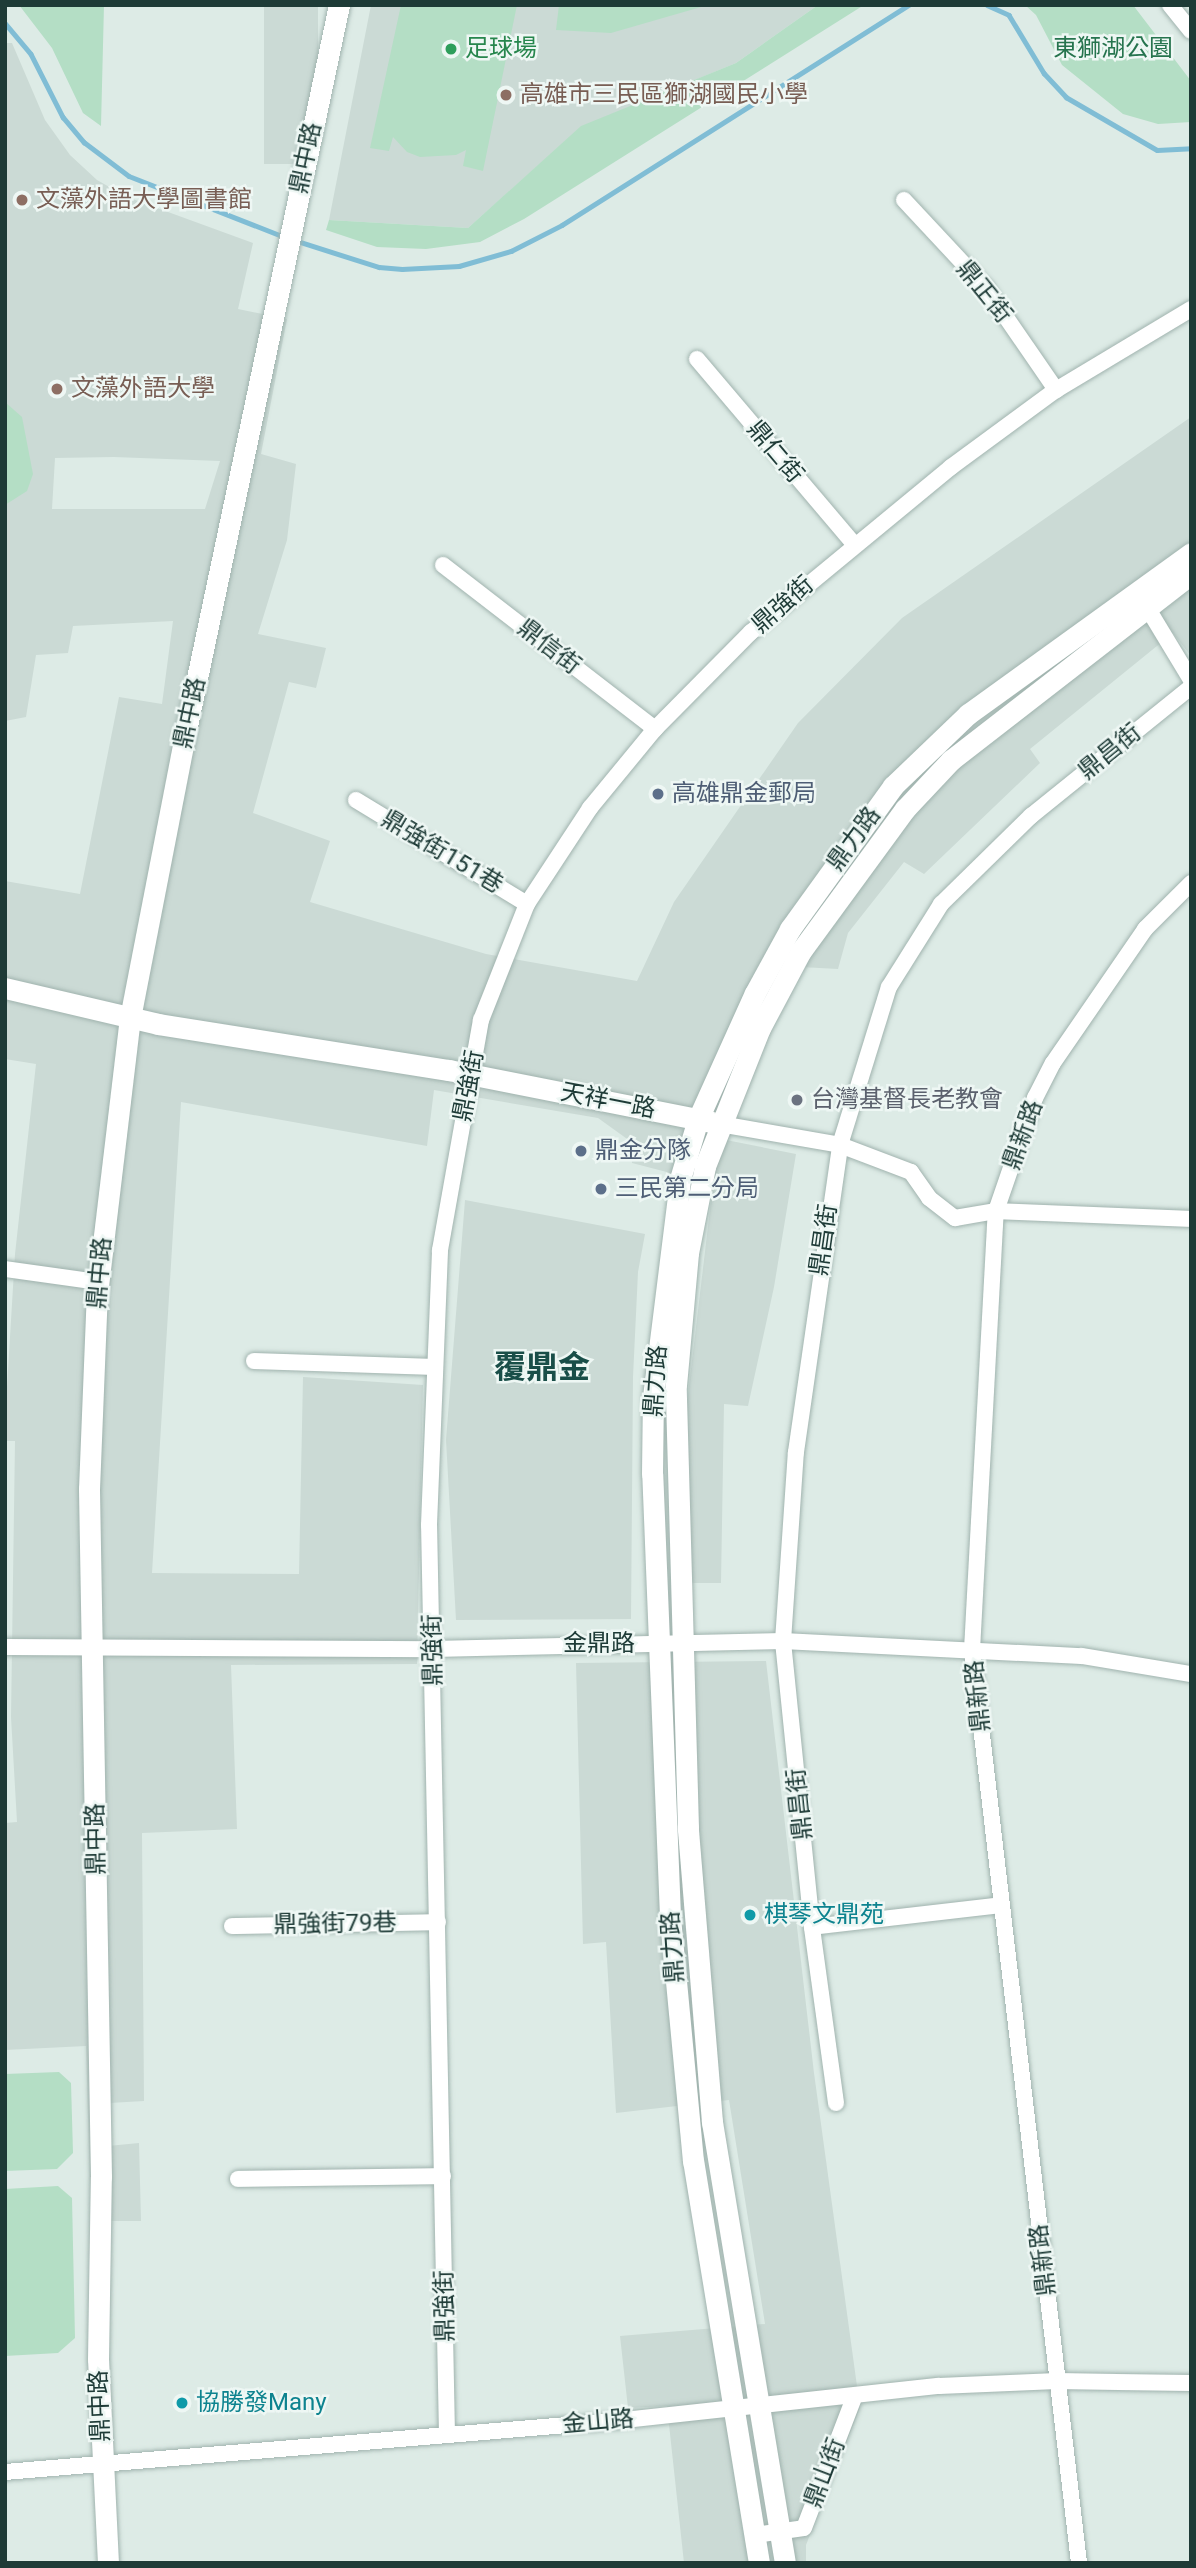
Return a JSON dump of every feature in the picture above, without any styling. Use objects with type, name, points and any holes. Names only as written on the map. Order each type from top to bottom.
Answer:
[{"type":"street","name":"鼎中路","points":[[108,2563],[102,2465],[89,1489],[98,1282],[130,1018],[283,266],[339,5]]},
{"type":"street","points":[[1170,5],[1191,31]]},
{"type":"street","name":"鼎正街","points":[[904,200],[986,288],[1056,390]]},
{"type":"street","name":"鼎強街","points":[[447,2435],[434,1649],[429,1525],[440,1250],[481,1020],[527,904],[590,808],[655,729],[751,632],[853,544],[1056,390],[1191,309]]},
{"type":"street","name":"鼎仁街","points":[[697,359],[853,544]]},
{"type":"street","name":"鼎力路","points":[[758,2406],[719,2172],[700,2025],[688,1828],[676,1385],[688,1253],[705,1166],[764,1020],[801,951],[905,809],[951,760],[1142,599],[1191,553]]},
{"type":"street","name":"鼎信街","points":[[443,565],[655,729]]},
{"type":"street","name":"鼎力路","points":[[734,2408],[694,2167],[678,2027],[666,1829],[661,1644],[652,1474],[655,1375],[668,1251],[680,1179],[698,1119],[755,993],[790,929],[894,786],[945,732],[1142,599],[1191,574]]},
{"type":"street","points":[[1142,599],[1191,680]]},
{"type":"street","name":"鼎昌街","points":[[836,2103],[812,1927],[783,1641],[796,1452],[840,1145],[889,987],[941,904],[1022,823],[1191,687]]},
{"type":"street","name":"鼎強街151巷","points":[[356,800],[527,904]]},
{"type":"street","name":"鼎新路","points":[[1079,2563],[972,1650],[996,1211],[1035,1098],[1053,1063],[1145,929],[1191,883]]},
{"type":"street","name":"天祥一路","points":[[5,988],[130,1018],[471,1075],[840,1145],[911,1172],[929,1198],[950,1216],[996,1211],[1191,1219]]},
{"type":"street","points":[[5,1269],[98,1282]]},
{"type":"street","points":[[254,1362],[435,1367]]},
{"type":"street","name":"金鼎路","points":[[5,1647],[93,1650],[434,1649],[783,1641],[1082,1656],[1191,1674]]},
{"type":"street","points":[[812,1927],[1002,1905]]},
{"type":"street","name":"鼎強街79巷","points":[[232,1926],[438,1922]]},
{"type":"street","points":[[238,2179],[443,2176]]},
{"type":"street","name":"金山路","points":[[5,2472],[447,2435],[855,2395],[1057,2381],[1191,2383]]},
{"type":"street","name":"鼎山街","points":[[755,2535],[804,2528],[855,2395]]},
{"type":"street","name":"鼎山街","points":[[758,2406],[785,2563]]},
{"type":"street","points":[[734,2408],[759,2563]]},
{"type":"shaded area","points":[[264,5],[318,5],[318,164],[264,164]]},
{"type":"shaded area","name":"高雄市三民區獅湖國民小學","points":[[371,5],[818,5],[736,63],[581,127],[468,228],[329,220]]},
{"type":"shaded area","points":[[5,43],[12,43],[45,120],[70,155],[97,180],[127,197],[253,243],[238,309],[287,319],[261,454],[296,464],[287,540],[258,634],[326,648],[316,688],[289,682],[253,813],[330,841],[310,902],[486,954],[637,981],[674,902],[798,723],[902,618],[1191,417],[1191,656],[1173,633],[1030,749],[1040,763],[924,874],[904,862],[848,933],[838,969],[801,967],[764,1040],[726,1140],[796,1154],[774,1287],[748,1406],[724,1404],[721,1583],[687,1583],[687,1403],[713,1184],[632,1163],[630,1141],[598,1118],[434,1090],[427,1146],[181,1102],[152,1573],[299,1574],[303,1377],[423,1385],[417,1664],[231,1665],[237,1829],[142,1833],[144,2101],[109,2103],[108,2146],[139,2143],[141,2221],[91,2221],[86,2046],[5,2050],[5,1823],[17,1822],[11,1717],[15,1441],[5,1441],[5,1420],[15,1254],[36,1064],[5,1059],[5,881],[80,894],[119,697],[162,704],[173,621],[73,626],[68,653],[36,655],[26,717],[5,721]],"holes":[[[55,458],[220,461],[205,509],[52,509]]]},
{"type":"shaded area","points":[[465,1200],[645,1234],[638,1272],[633,1377],[631,1619],[456,1620],[446,1440]]},
{"type":"shaded area","points":[[766,1661],[814,2073],[860,2408],[806,2545],[806,2563],[684,2563],[667,2406],[628,2408],[620,2336],[765,2324],[729,2100],[616,2113],[606,1942],[583,1944],[576,1663]]},
{"type":"green space","points":[[19,5],[104,5],[101,126],[83,113],[52,48]]},
{"type":"green space","points":[[401,5],[517,5],[483,171],[463,166],[466,150],[456,155],[420,157],[407,152],[393,137],[389,151],[370,148]]},
{"type":"green space","points":[[559,5],[708,5],[611,33],[556,30]]},
{"type":"green space","points":[[818,5],[864,5],[524,219],[480,242],[426,249],[377,247],[326,230],[329,220],[468,228],[581,126],[736,63]]},
{"type":"green space","name":"東獅湖公園","points":[[1025,5],[1133,5],[1191,81],[1191,122],[1158,124],[1123,114],[1062,65],[1036,15]]},
{"type":"green space","points":[[5,402],[22,417],[33,474],[27,491],[5,505]]},
{"type":"green space","points":[[59,2072],[71,2083],[73,2153],[57,2169],[5,2171],[5,2074]]},
{"type":"green space","points":[[58,2186],[72,2198],[75,2338],[58,2353],[5,2356],[5,2189]]},
{"type":"waterway","points":[[297,241],[379,267],[402,269],[459,266],[511,251],[562,225],[909,5]]},
{"type":"waterway","points":[[987,5],[1009,15],[1044,73],[1066,97],[1157,150],[1191,148]]},
{"type":"waterway","points":[[5,23],[31,54],[63,117],[84,142],[129,176],[285,237]]},
{"type":"place","name":"足球場","points":[[451,49]]},
{"type":"place","name":"高雄市三民區獅湖國民小學","points":[[506,95]]},
{"type":"place","name":"文藻外語大學圖書館","points":[[22,200]]},
{"type":"place","name":"文藻外語大學","points":[[57,389]]},
{"type":"place","name":"高雄鼎金郵局","points":[[658,794]]},
{"type":"place","name":"台灣基督長老教會","points":[[797,1100]]},
{"type":"place","name":"鼎金分隊","points":[[581,1151]]},
{"type":"place","name":"三民第二分局","points":[[601,1189]]},
{"type":"place","name":"棋琴文鼎苑","points":[[750,1915]]},
{"type":"place","name":"協勝發Many","points":[[182,2403]]},
{"type":"district","name":"覆鼎金","points":[[542,1367]]}]
